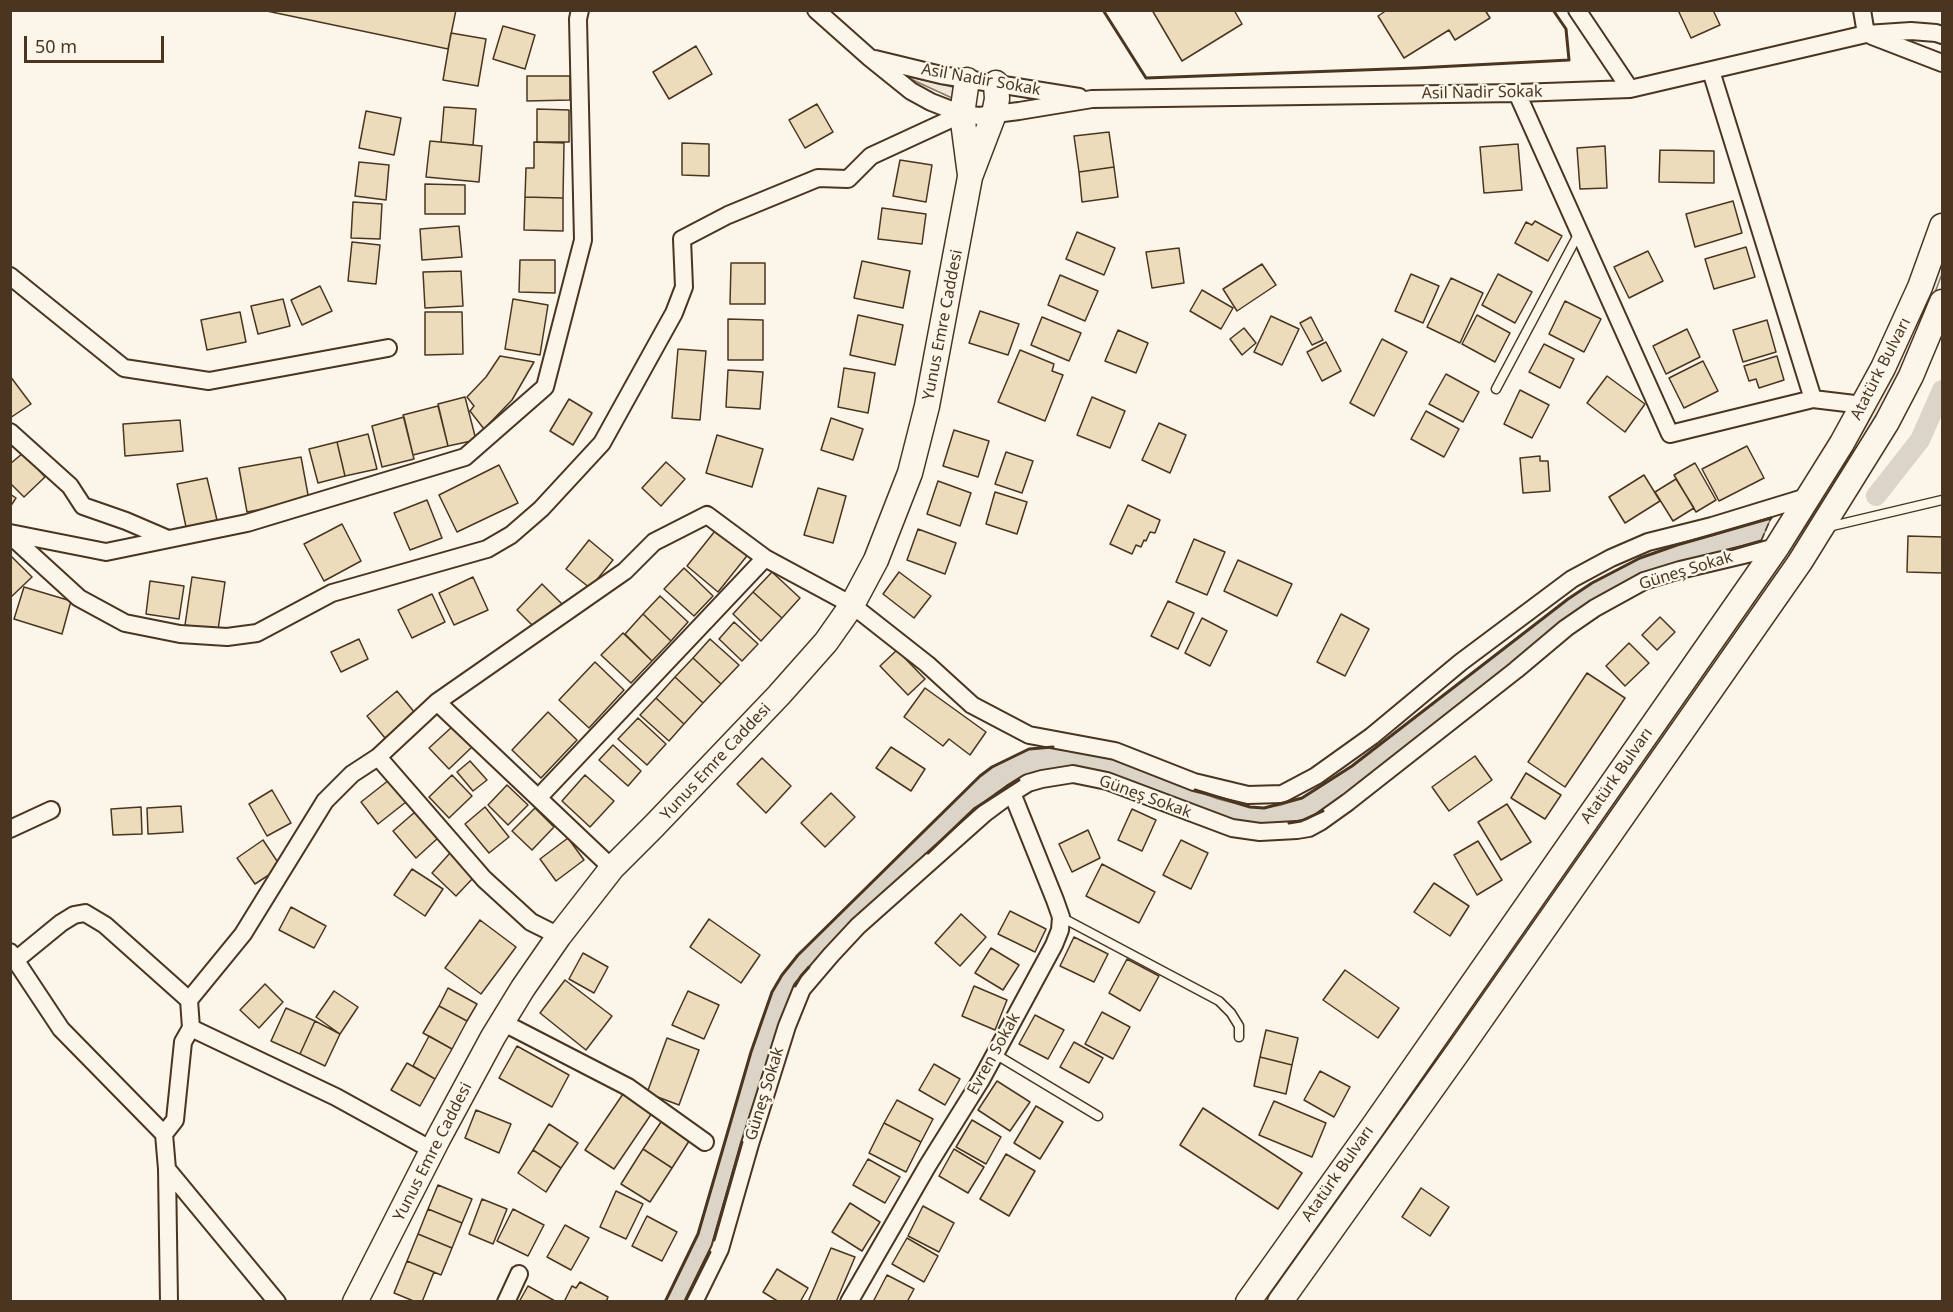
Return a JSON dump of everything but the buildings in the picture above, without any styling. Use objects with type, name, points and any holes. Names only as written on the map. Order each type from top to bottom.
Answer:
[{"type":"main road","name":"Yunus Emre Caddesi","points":[[967,80],[962,114],[970,177]]},
{"type":"main road","name":"Yunus Emre Caddesi","points":[[355,1302],[432,1150],[502,1022],[559,936],[612,868],[779,695],[826,642],[852,605],[876,560],[910,473],[927,406],[970,177],[994,114],[997,99],[996,83]]},
{"type":"main road","name":"Atatürk Bulvarı","points":[[1248,1302],[1777,547],[1810,496],[1863,405],[1901,330],[1942,226]]},
{"type":"main road","name":"Atatürk Bulvarı","points":[[1280,1302],[1458,1052],[1822,529],[1887,422],[1911,375],[1942,302]]},
{"type":"street","points":[[10,534],[106,552],[247,523],[465,457],[545,387],[583,240],[578,19],[580,10]]},
{"type":"street","name":"Asil Nadir Sokak","points":[[816,10],[911,91],[931,102],[962,114],[994,114],[1092,99],[1517,93],[1630,89],[1866,34],[1911,31],[1942,35]]},
{"type":"street","points":[[1577,10],[1630,89]]},
{"type":"street","points":[[1862,10],[1866,34],[1942,63]]},
{"type":"street","name":"Asil Nadir Sokak","points":[[870,58],[967,80],[1092,99]]},
{"type":"street","points":[[1711,71],[1813,399]]},
{"type":"street","points":[[1517,93],[1670,434],[1813,399],[1863,405]]},
{"type":"street","points":[[10,534],[79,598],[125,623],[180,634],[227,637],[257,633],[332,593],[486,549],[511,535],[541,509],[602,443],[674,314],[684,287],[682,239],[728,215],[818,178],[848,179],[871,156],[962,114]]},
{"type":"street","points":[[10,276],[124,368],[209,381],[388,348]]},
{"type":"street","points":[[10,432],[70,486],[83,506],[168,539]]},
{"type":"street","points":[[164,1134],[175,1120],[183,1042],[191,1028],[189,1000],[243,934],[325,801],[352,774],[378,757],[437,702],[625,571],[654,542],[706,515],[765,558],[852,605],[927,664],[972,705],[1029,735],[1115,751],[1194,782],[1248,795],[1282,794],[1316,776],[1372,736],[1461,662],[1572,579],[1611,558],[1648,542],[1712,526],[1810,496]]},
{"type":"street","name":"Güneş Sokak","points":[[694,1302],[720,1249],[787,1026],[802,989],[858,926],[985,813],[1012,793],[1042,778],[1073,774],[1107,781],[1232,828],[1260,832],[1309,828],[1348,802],[1566,628],[1595,608],[1644,581],[1777,547]]},
{"type":"street","points":[[539,797],[765,558]]},
{"type":"street","points":[[437,702],[612,868]]},
{"type":"street","points":[[378,757],[484,879],[531,922],[559,936]]},
{"type":"street","points":[[1012,793],[1060,917]]},
{"type":"street","points":[[10,829],[51,810]]},
{"type":"street","points":[[169,1302],[167,1169],[164,1134],[61,1029],[14,956],[61,923],[75,915],[85,913],[105,925],[189,1000]]},
{"type":"street","name":"Evren Sokak","points":[[849,1302],[995,1054],[1054,945],[1060,930],[1060,917]]},
{"type":"street","points":[[502,1022],[628,1087],[705,1142]]},
{"type":"street","points":[[191,1028],[336,1097],[432,1150]]},
{"type":"street","points":[[167,1169],[277,1302]]},
{"type":"street","points":[[506,1302],[519,1274]]},
{"type":"lane","points":[[1496,388],[1579,232]]},
{"type":"lane","points":[[1822,529],[1942,500]]},
{"type":"lane","points":[[1060,917],[1219,1001],[1232,1013],[1239,1026],[1239,1037]]},
{"type":"lane","points":[[995,1054],[1098,1116]]},
{"type":"shaded area","points":[[902,75],[953,87],[952,98]]},
{"type":"shaded area","points":[[1942,257],[1942,274],[1926,316],[1888,397],[1826,504],[1504,970],[1269,1300],[1263,1302],[1433,1063],[1828,493],[1867,424],[1905,349]]},
{"type":"shaded area","points":[[1771,518],[1761,541],[1643,576],[1340,801],[1301,821],[1283,824],[1241,824],[1100,771],[1084,768],[1062,768],[1020,779],[996,793],[974,809],[801,976],[782,1015],[774,1039],[739,1151],[712,1249],[685,1301],[665,1302],[698,1234],[751,1052],[772,992],[782,975],[798,955],[914,840],[992,767],[1029,749],[1050,747],[1101,755],[1218,799],[1250,807],[1264,808],[1281,805],[1302,798],[1352,766],[1568,599],[1592,583],[1640,558]]},
{"type":"waterway","points":[[1876,496],[1920,440],[1942,390]]},
{"type":"fence","points":[[1761,541],[1771,518]]},
{"type":"wall","points":[[1103,10],[1146,78],[1569,60],[1566,29],[1553,10]]},
{"type":"wall","points":[[1195,790],[1250,807],[1264,808],[1302,798],[1352,766],[1568,599],[1592,583],[1640,558],[1771,518]]},
{"type":"wall","points":[[1730,550],[1761,541]]},
{"type":"wall","points":[[665,1302],[698,1234],[751,1052],[772,992],[782,975],[798,955],[980,776],[992,767],[1029,749],[1053,747]]},
{"type":"wall","points":[[928,853],[974,809],[1019,780]]},
{"type":"wall","points":[[1289,823],[1301,821],[1323,811]]},
{"type":"wall","points":[[795,986],[809,967]]},
{"type":"wall","points":[[714,1240],[742,1142]]},
{"type":"wall","points":[[685,1302],[710,1252]]}]
